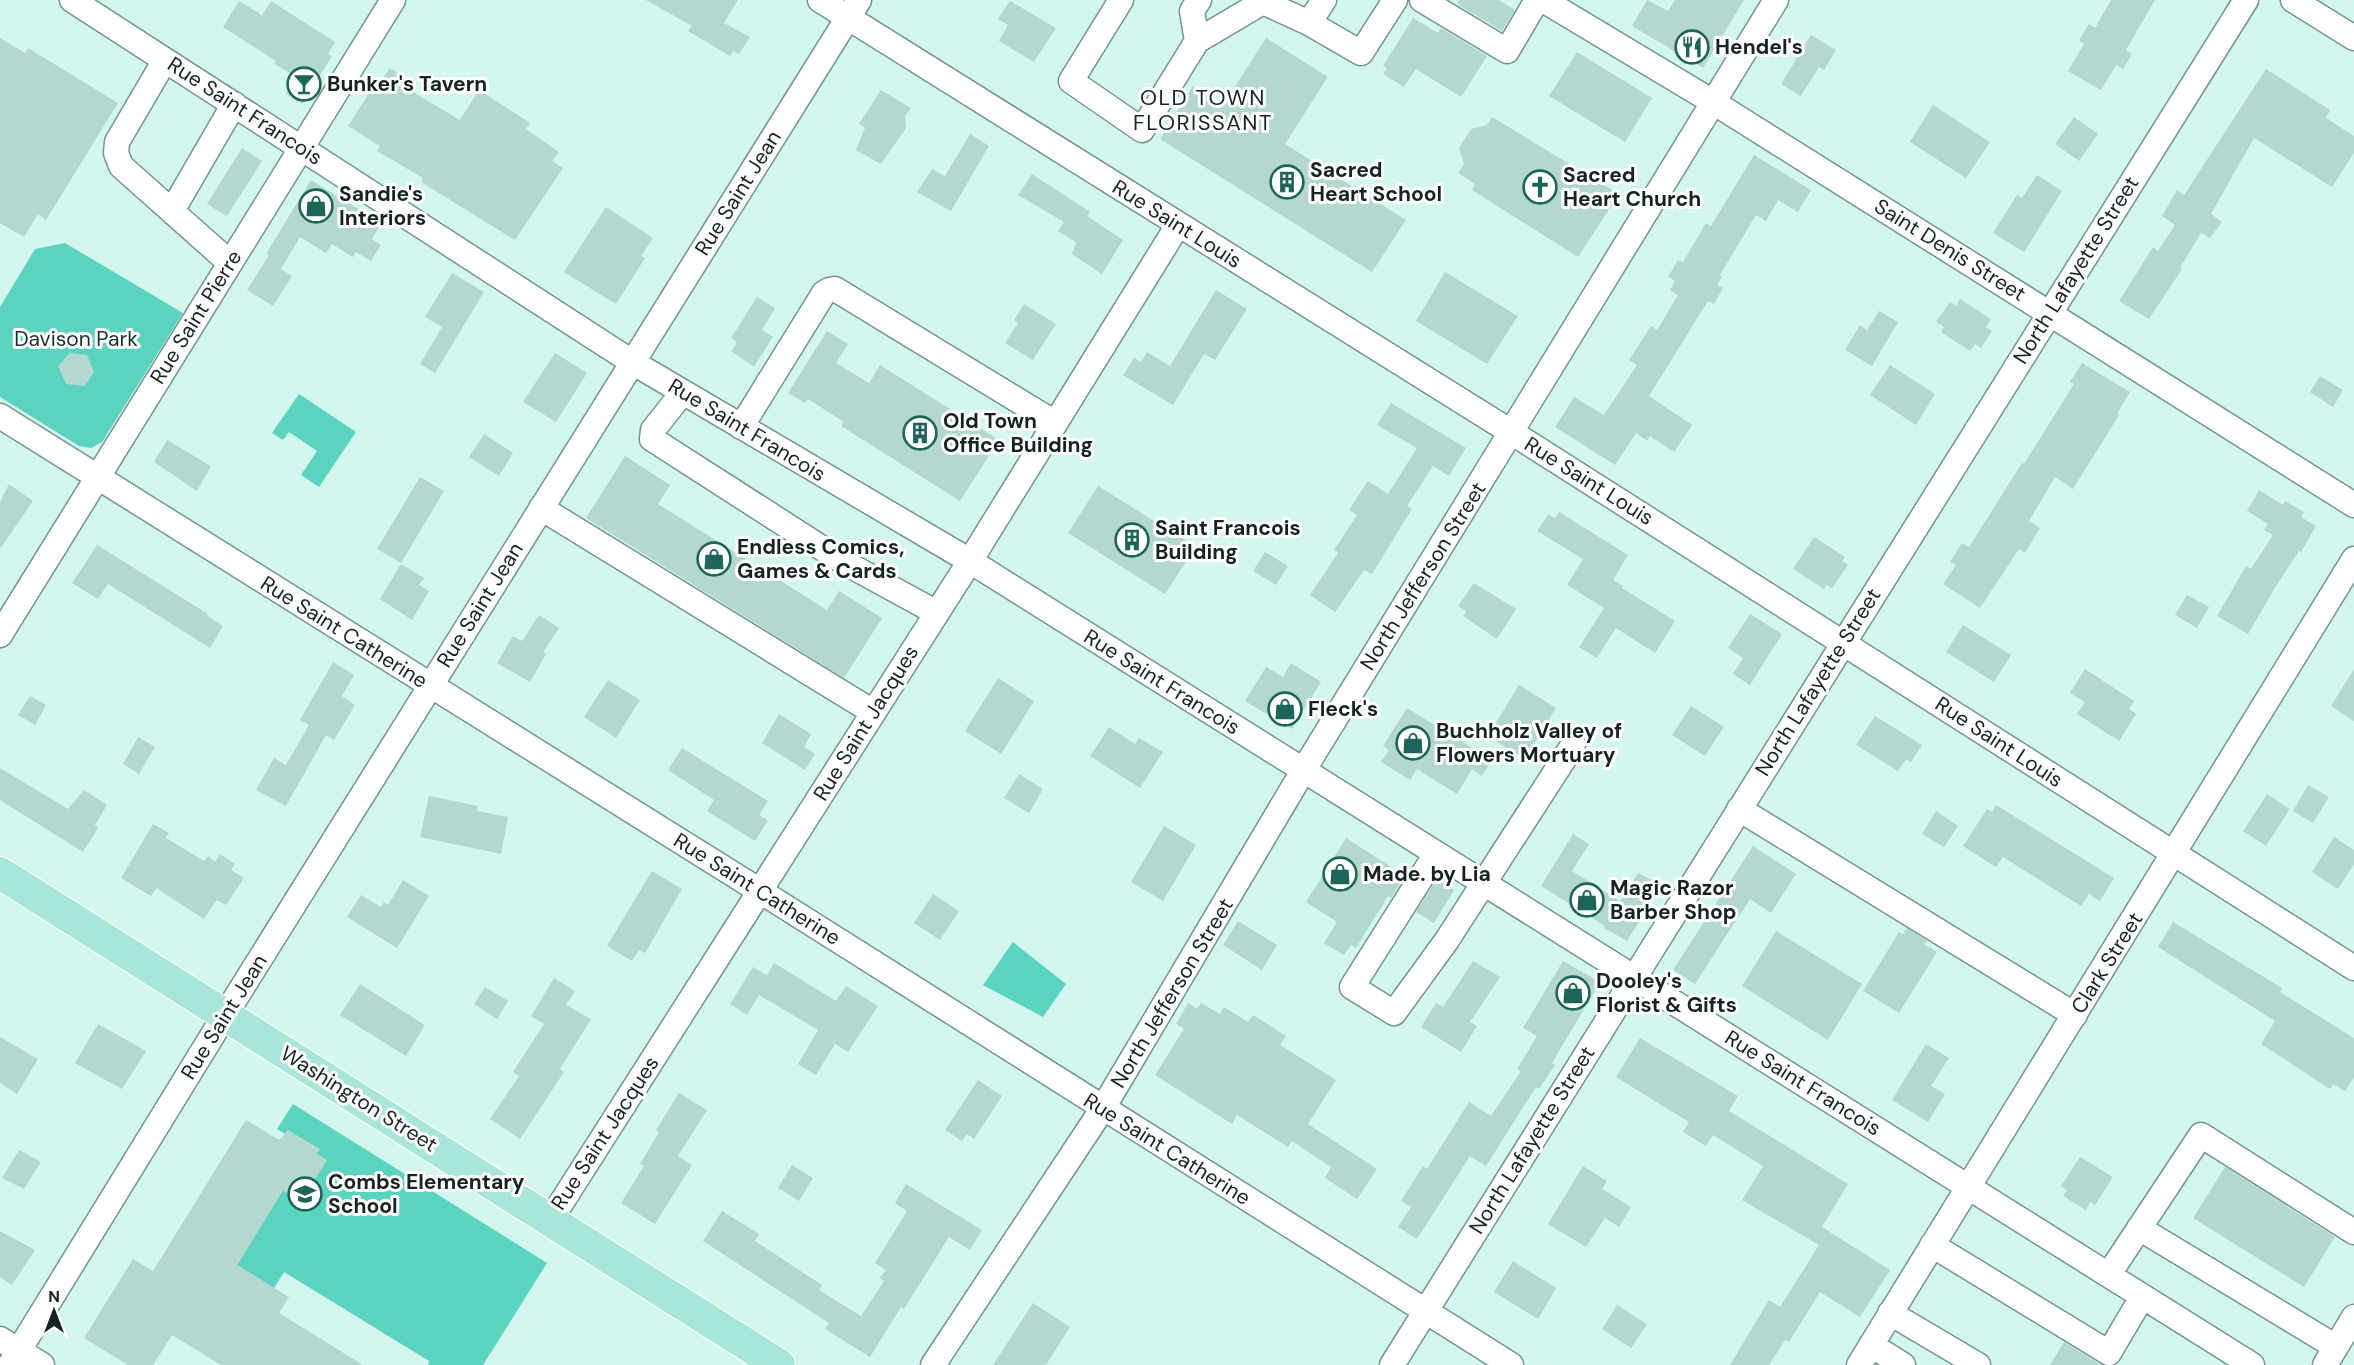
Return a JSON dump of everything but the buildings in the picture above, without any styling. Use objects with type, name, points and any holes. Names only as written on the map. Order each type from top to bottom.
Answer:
[{"type":"main road","name":"Washington Street","points":[[0,873],[779,1365]]},
{"type":"street","name":"Rue Saint Francois","points":[[72,0],[632,362],[970,561],[1633,979],[1968,1185],[2252,1365]]},
{"type":"street","name":"Rue Saint Pierre","points":[[0,635],[393,0]]},
{"type":"street","name":"Rue Saint Louis","points":[[820,0],[854,8],[1178,225],[1511,432],[2354,968]]},
{"type":"street","points":[[1121,0],[1071,81],[1142,130],[1197,41],[1263,2],[1309,23],[1360,52],[1395,0]]},
{"type":"street","points":[[1197,41],[1192,11],[1199,0]]},
{"type":"street","points":[[1309,23],[1324,0]]},
{"type":"street","points":[[1422,0],[1507,51],[1537,0]]},
{"type":"street","name":"Saint Denis Street","points":[[1543,0],[1713,102],[2354,505]]},
{"type":"street","name":"North Jefferson Street","points":[[933,1365],[1103,1108],[1303,771],[1776,0]]},
{"type":"street","name":"North Lafayette Street","points":[[1392,1365],[2246,0]]},
{"type":"street","points":[[2293,0],[2354,38]]},
{"type":"street","name":"Rue Saint Jean","points":[[10,1352],[225,1015],[854,8]]},
{"type":"street","points":[[165,60],[117,142],[116,153],[121,166],[230,263]]},
{"type":"street","points":[[172,211],[234,104]]},
{"type":"street","name":"Rue Saint Jacques","points":[[551,1219],[970,561],[1178,225]]},
{"type":"street","points":[[741,427],[824,293],[835,289],[1055,423]]},
{"type":"street","points":[[683,392],[653,430],[652,439],[842,561],[937,613]]},
{"type":"street","name":"Rue Saint Catherine","points":[[0,416],[760,891],[1511,1365]]},
{"type":"street","points":[[541,508],[873,712]]},
{"type":"street","name":"Clark Street","points":[[1865,1355],[2354,559]]},
{"type":"street","points":[[1436,854],[1352,987],[1394,1012],[1447,940],[1573,745]]},
{"type":"street","points":[[1739,809],[2075,1015]]},
{"type":"street","points":[[2109,1274],[2201,1135],[2354,1232]]},
{"type":"street","points":[[2139,1228],[2330,1356],[2354,1317]]},
{"type":"street","points":[[1932,1245],[2105,1359],[2142,1297]]},
{"type":"street","points":[[1890,1313],[1978,1365]]},
{"type":"street","points":[[10,1352],[42,1365]]},
{"type":"street","points":[[1865,1355],[1903,1365]]},
{"type":"green space","name":"Davison Park","points":[[65,243],[183,313],[102,442],[91,448],[79,446],[0,397],[0,307],[35,249]]},
{"type":"green space","points":[[299,394],[356,432],[319,487],[301,475],[317,451],[289,432],[283,440],[272,433]]},
{"type":"green space","points":[[1013,942],[1066,984],[1043,1017],[983,985]]},
{"type":"green space","points":[[293,1104],[547,1263],[483,1365],[428,1365],[429,1361],[284,1272],[274,1288],[237,1265],[283,1190],[301,1201],[317,1154],[288,1130],[285,1134],[277,1129]]},
{"type":"place","name":"Hendel's","points":[[1692,47]]},
{"type":"place","name":"Bunker's Tavern","points":[[304,84]]},
{"type":"place","name":"Sacred Heart School","points":[[1287,182]]},
{"type":"place","name":"Sacred Heart Church","points":[[1540,187]]},
{"type":"place","name":"Sandie's Interiors","points":[[316,206]]},
{"type":"place","name":"Old Town Office Building","points":[[920,433]]},
{"type":"place","name":"Saint Francois Building","points":[[1132,540]]},
{"type":"place","name":"Endless Comics, Games & Cards","points":[[714,559]]},
{"type":"place","name":"Fleck's","points":[[1285,709]]},
{"type":"place","name":"Buchholz Valley of Flowers Mortuary","points":[[1413,743]]},
{"type":"place","name":"Made. by Lia","points":[[1340,874]]},
{"type":"place","name":"Magic Razor Barber Shop","points":[[1587,900]]},
{"type":"place","name":"Dooley's Florist & Gifts","points":[[1573,993]]},
{"type":"place","name":"Combs Elementary School","points":[[305,1194]]},
{"type":"district","name":"OLD TOWN FLORISSANT","points":[[1203,110]]}]
